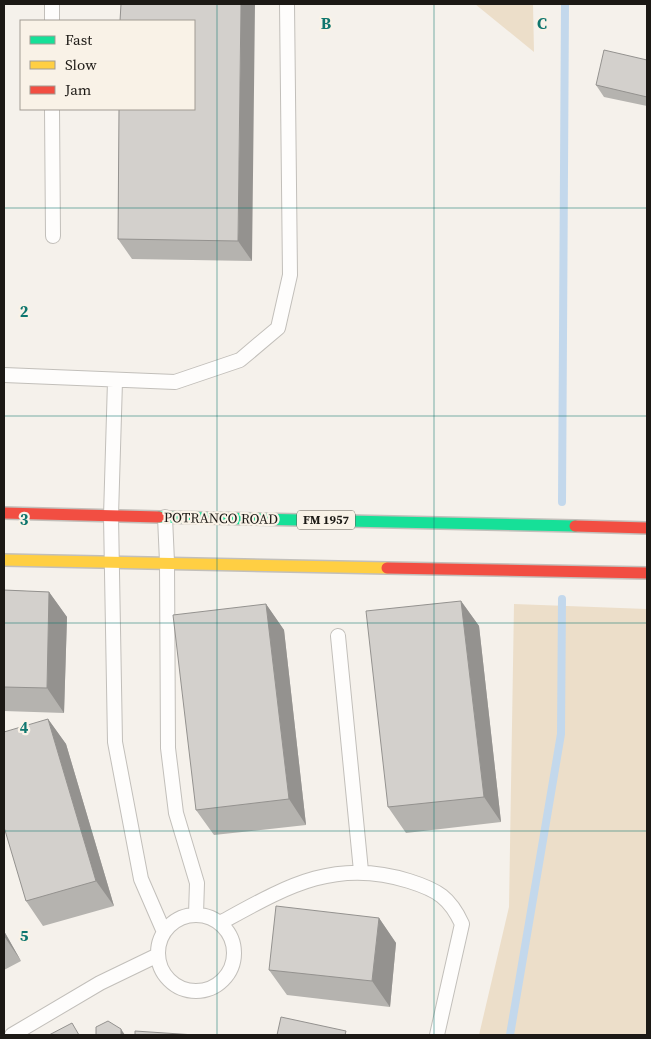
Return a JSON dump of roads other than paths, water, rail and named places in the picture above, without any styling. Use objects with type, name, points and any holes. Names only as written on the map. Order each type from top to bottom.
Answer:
[{"type":"main road","name":"POTRANCO ROAD","points":[[4,513],[647,528]]},
{"type":"main road","points":[[4,560],[647,573]]},
{"type":"lane","points":[[52,4],[52,20]]},
{"type":"lane","points":[[4,375],[175,382],[240,360],[278,328],[290,275],[287,4]]},
{"type":"lane","points":[[52,110],[53,236]]},
{"type":"lane","points":[[115,381],[111,516],[115,742],[141,879],[164,932]]},
{"type":"lane","points":[[165,517],[168,562],[168,748],[176,813],[197,883],[196,914]]},
{"type":"lane","points":[[338,636],[361,871]]},
{"type":"lane","points":[[220,923],[270,895],[327,874],[361,871],[390,874],[442,894],[455,909],[462,924],[437,1035]]},
{"type":"lane","points":[[196,914],[208,916],[220,923],[228,932],[234,944],[235,957],[228,974],[214,988],[202,992],[177,987],[167,978],[160,967],[158,954],[159,943],[164,932],[177,919],[196,914]]},
{"type":"lane","points":[[12,1035],[100,983],[158,954]]},
{"type":"waterway","points":[[562,502],[565,4]]},
{"type":"waterway","points":[[510,1035],[561,734],[562,599]]}]
